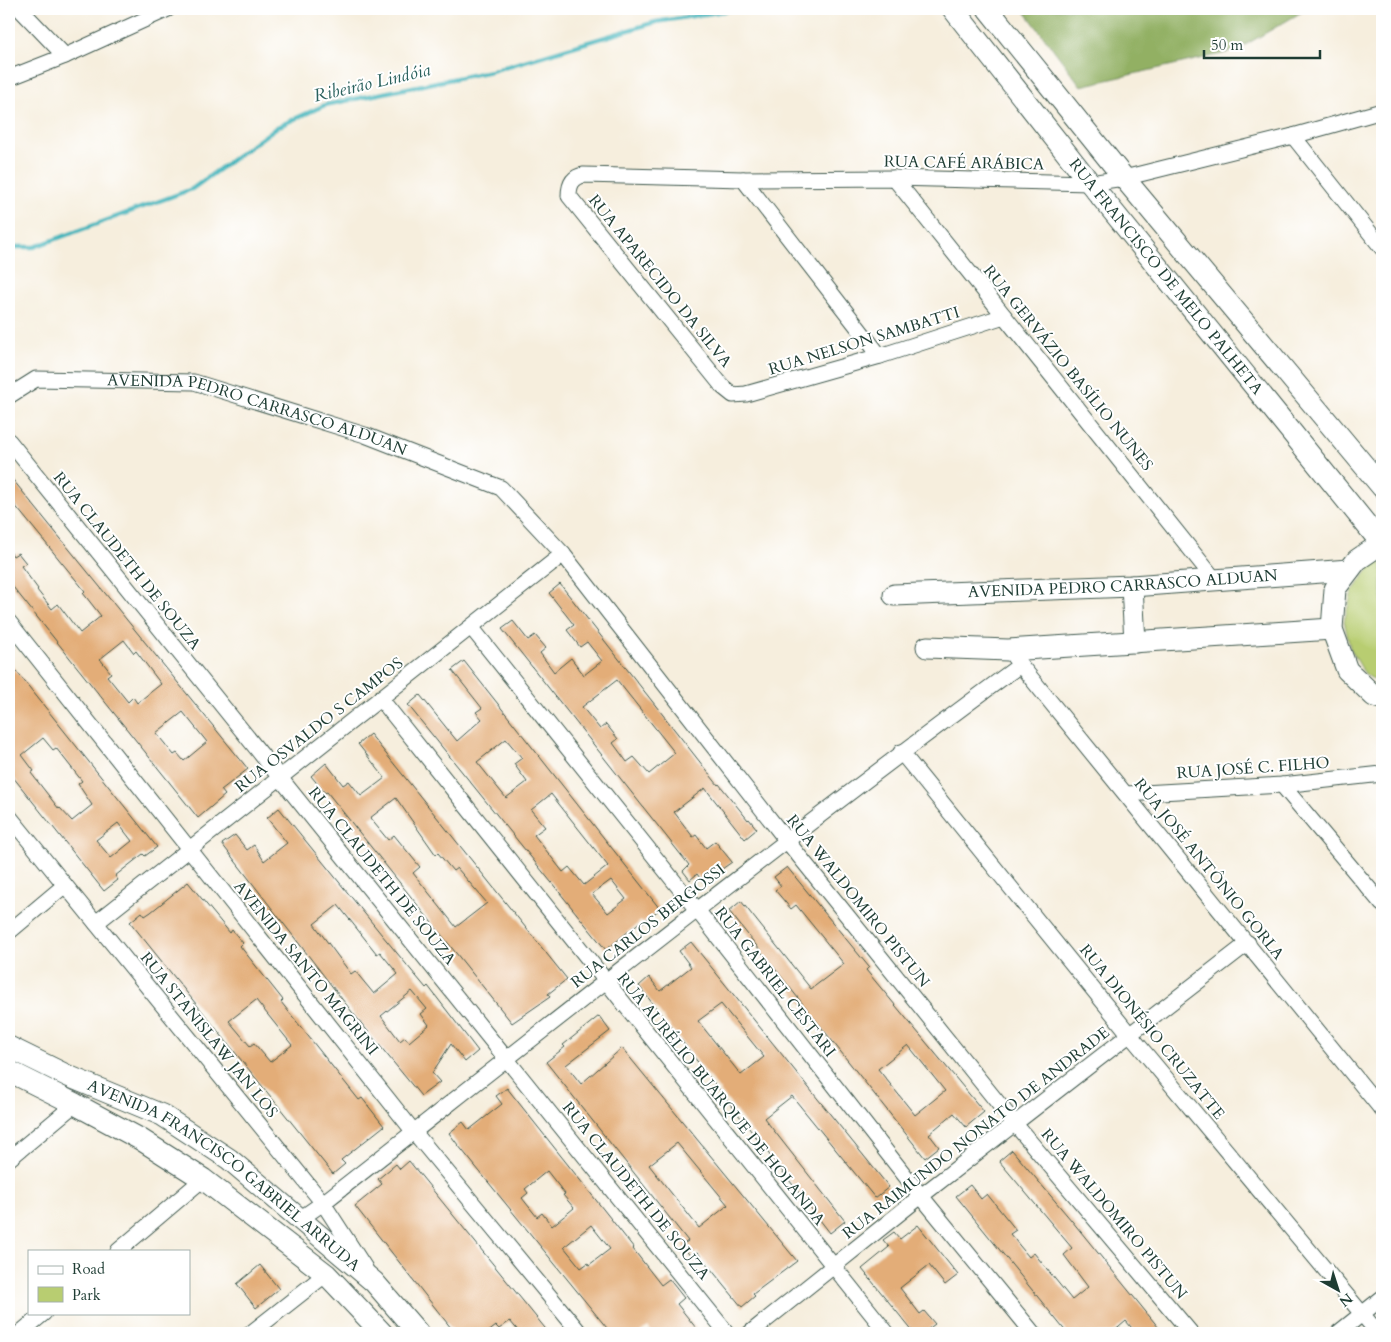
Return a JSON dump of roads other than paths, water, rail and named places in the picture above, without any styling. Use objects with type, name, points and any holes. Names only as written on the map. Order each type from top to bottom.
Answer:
[{"type":"street","points":[[20,9],[65,56]]},
{"type":"street","points":[[9,78],[65,56],[168,9]]},
{"type":"street","name":"RUA FRANCISCO DE MELO PALHETA","points":[[953,9],[1090,183],[1382,544]]},
{"type":"street","name":"RUA FRANCISCO DE MELO PALHETA","points":[[988,9],[1124,178],[1382,487]]},
{"type":"street","name":"RUA CAFÉ ARÁBICA","points":[[570,184],[579,176],[584,175],[743,180],[894,178],[1090,183],[1124,178],[1292,136],[1382,111]]},
{"type":"street","points":[[1292,136],[1382,248]]},
{"type":"street","name":"RUA GERVÁZIO BASÍLIO NUNES","points":[[894,178],[1215,580]]},
{"type":"street","points":[[743,180],[880,356]]},
{"type":"street","name":"RUA APARECIDO DA SILVA","points":[[570,184],[569,196],[723,387],[733,395]]},
{"type":"street","name":"RUA NELSON SAMBATTI","points":[[733,395],[746,394],[880,356],[1004,316]]},
{"type":"street","name":"AVENIDA PEDRO CARRASCO ALDUAN","points":[[9,396],[36,379],[194,382],[365,435],[501,488]]},
{"type":"street","name":"RUA CLAUDETH DE SOUZA","points":[[9,441],[727,1333]]},
{"type":"street","name":"RUA WALDOMIRO PISTUN","points":[[501,488],[563,554],[787,841],[1015,1124],[1191,1333]]},
{"type":"street","points":[[1380,700],[1347,670],[1332,629],[1335,589],[1357,560],[1382,544]]},
{"type":"street","name":"RUA OSVALDO S CAMPOS","points":[[96,923],[563,554]]},
{"type":"street","name":"AVENIDA PEDRO CARRASCO ALDUAN","points":[[894,595],[1132,586],[1349,570]]},
{"type":"street","points":[[1132,586],[1134,642]]},
{"type":"street","name":"AVENIDA SANTO MAGRINI","points":[[9,622],[414,1132],[580,1333]]},
{"type":"street","name":"RUA GABRIEL CESTARI","points":[[471,627],[697,910],[921,1196],[1033,1333]]},
{"type":"street","points":[[926,647],[1014,657],[1134,642],[1332,629]]},
{"type":"street","name":"RUA CARLOS BERGOSSI","points":[[300,1219],[414,1132],[604,981],[902,752],[1014,657]]},
{"type":"street","name":"RUA JOSÉ ANTÔNIO GORLA","points":[[1014,657],[1382,1110]]},
{"type":"street","name":"RUA AURÉLIO BUARQUE DE HOLANDA","points":[[380,698],[604,981],[887,1333]]},
{"type":"street","name":"RUA DIONÉSIO CRUZATTE","points":[[902,752],[1130,1034],[1378,1333]]},
{"type":"street","name":"RUA JOSÉ C. FILHO","points":[[1126,794],[1282,785],[1382,774]]},
{"type":"street","points":[[1282,785],[1382,904]]},
{"type":"street","name":"RUA STANISLAW JAN LOS","points":[[9,816],[323,1203],[374,1282]]},
{"type":"street","points":[[9,932],[65,885]]},
{"type":"street","name":"RUA RAIMUNDO NONATO DE ANDRADE","points":[[750,1333],[921,1196],[1248,944]]},
{"type":"street","name":"AVENIDA FRANCISCO GABRIEL ARRUDA","points":[[9,1047],[68,1076],[162,1115],[229,1159],[374,1282],[418,1333]]},
{"type":"street","name":"AVENIDA FRANCISCO GABRIEL ARRUDA","points":[[9,1071],[140,1139],[203,1179],[326,1274],[382,1333]]},
{"type":"street","points":[[9,1159],[75,1104]]},
{"type":"street","points":[[119,1250],[203,1179]]},
{"type":"street","points":[[251,1333],[326,1274]]},
{"type":"street","points":[[1338,1333],[1382,1298]]},
{"type":"street","points":[[20,1333],[43,1314]]},
{"type":"waterway","name":"Ribeirão Lindóia","points":[[9,247],[34,247],[192,189],[277,127],[325,105],[491,71],[656,22],[736,9]]}]
